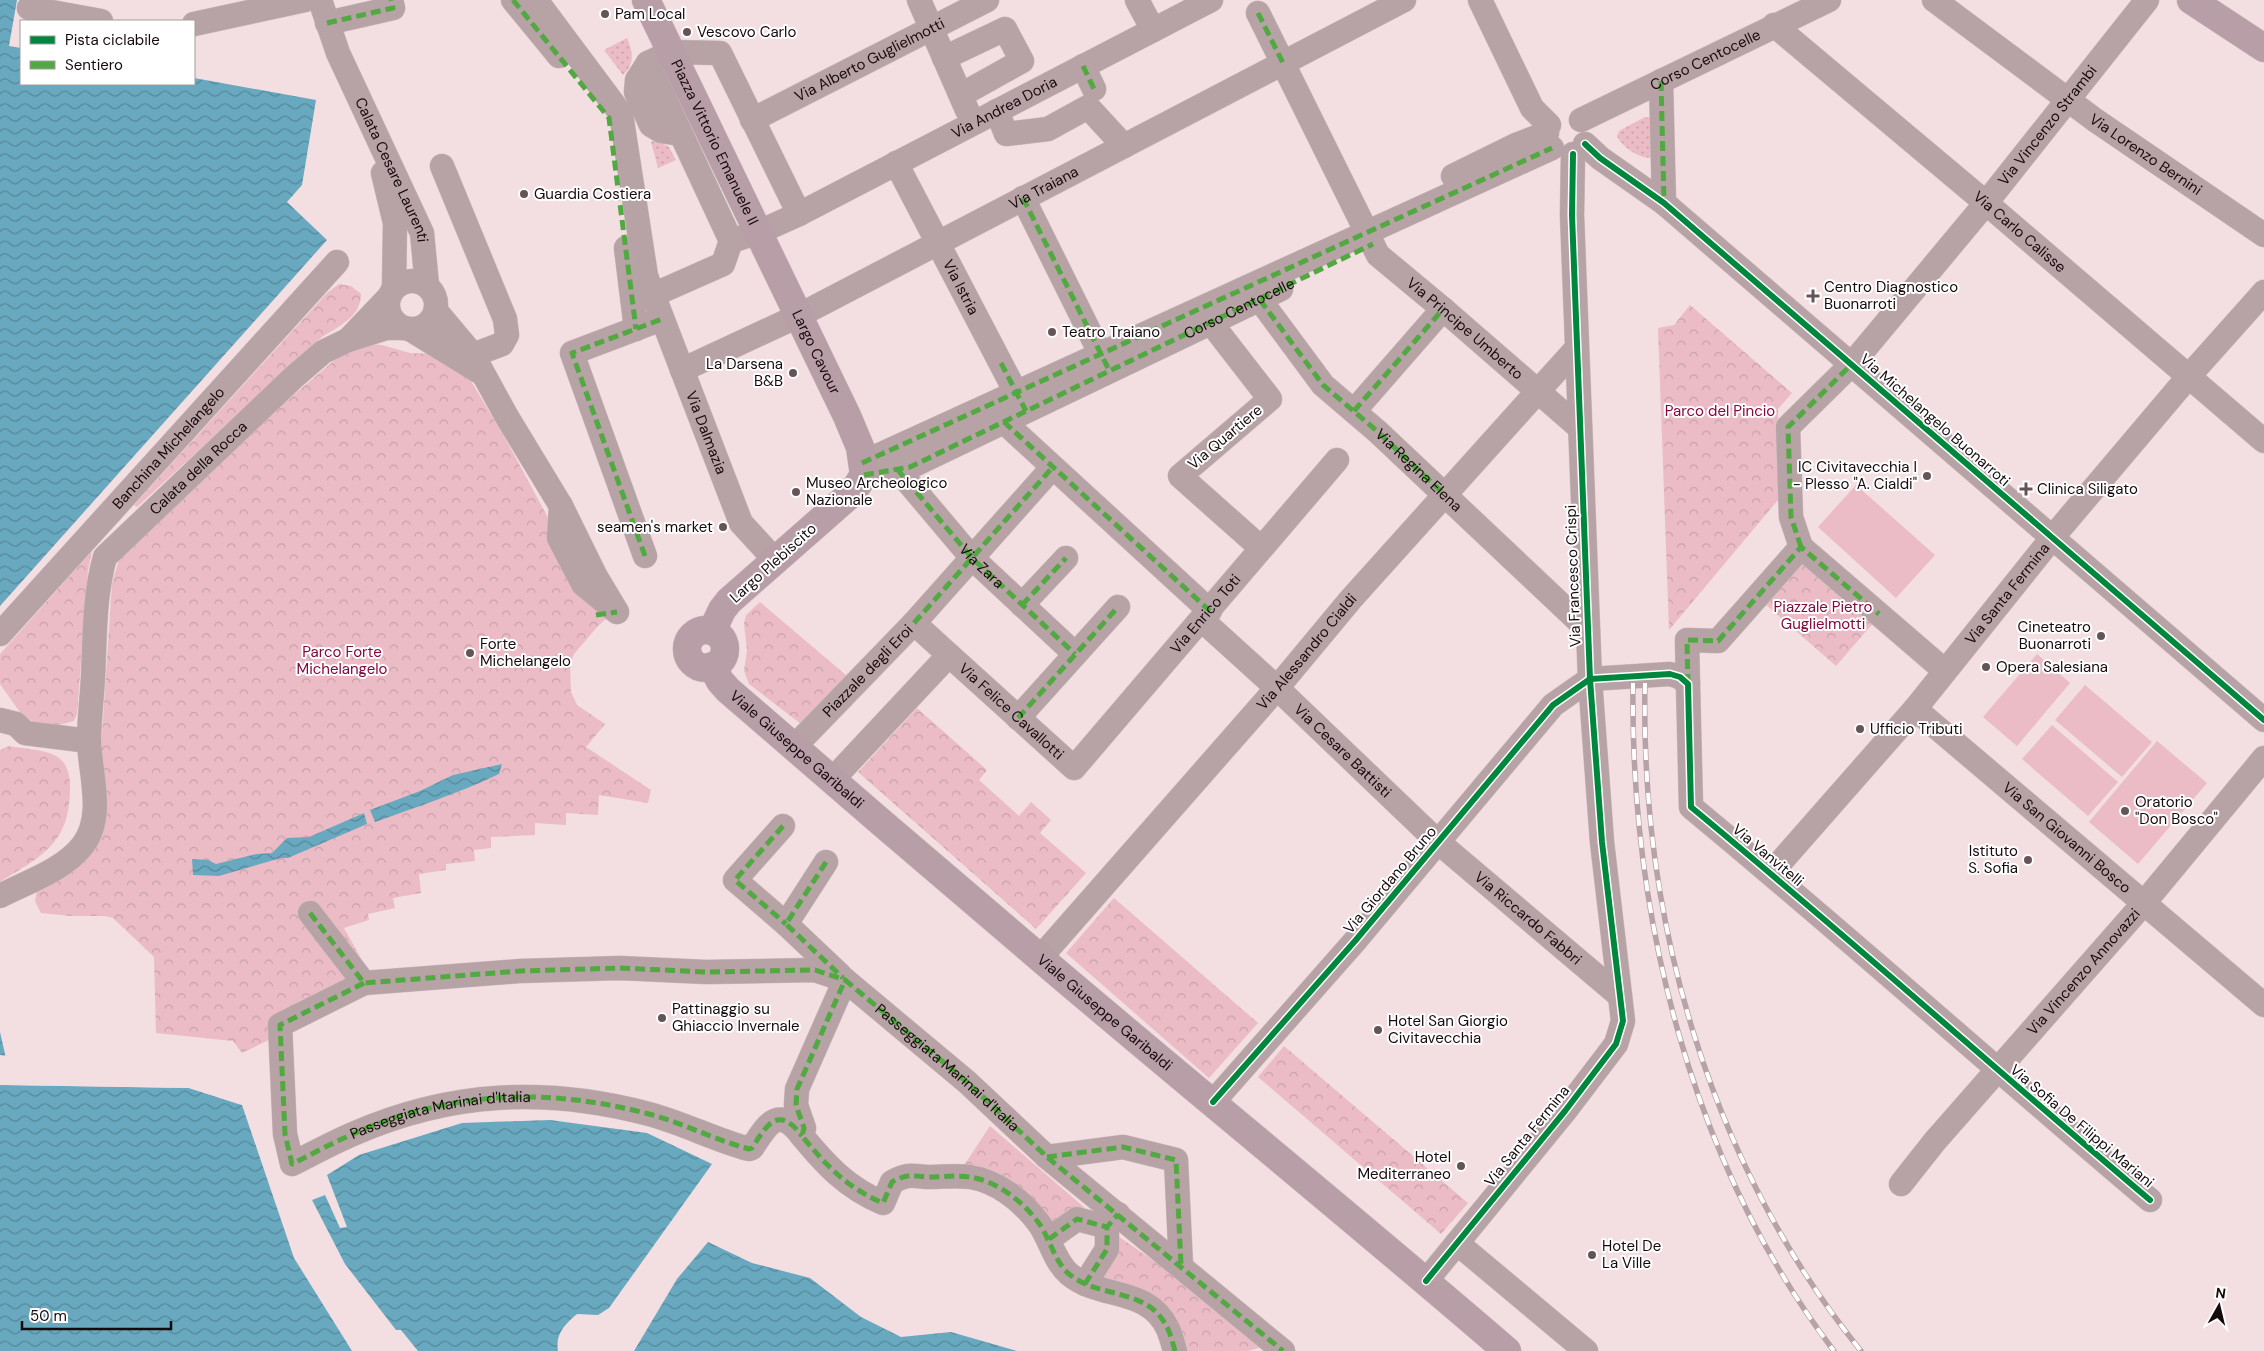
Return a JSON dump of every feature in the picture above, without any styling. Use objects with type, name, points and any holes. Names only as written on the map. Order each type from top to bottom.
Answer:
[{"type":"main road","points":[[2191,0],[2264,48]]},
{"type":"main road","name":"Piazza Vittorio Emanuele II","points":[[651,10],[659,58],[759,232]]},
{"type":"main road","name":"Largo Cavour","points":[[759,232],[847,416],[860,447],[863,469]]},
{"type":"main road","name":"Largo Plebiscito","points":[[712,666],[703,667],[697,665],[689,657],[687,651],[693,634],[700,631],[712,631],[722,610],[729,601],[853,492],[863,469]]},
{"type":"main road","name":"Viale Giuseppe Garibaldi","points":[[712,666],[720,681],[728,690],[832,780],[1040,958],[1507,1351]]},
{"type":"street","points":[[195,24],[305,0]]},
{"type":"street","points":[[320,0],[338,53],[362,107]]},
{"type":"street","points":[[327,23],[392,8],[391,0]]},
{"type":"street","points":[[513,0],[609,118],[636,328]]},
{"type":"street","name":"Via Dalmazia","points":[[536,0],[621,114],[646,276],[741,524],[775,560]]},
{"type":"street","points":[[919,0],[973,123]]},
{"type":"street","name":"Via Alberto Guglielmotti","points":[[752,120],[987,0]]},
{"type":"street","points":[[1137,0],[1153,30]]},
{"type":"street","name":"Via Andrea Doria","points":[[799,214],[1211,0]]},
{"type":"street","name":"Via Traiana","points":[[682,370],[798,316],[1404,0]]},
{"type":"street","name":"Via Michelangelo Buonarroti","points":[[1480,0],[1532,108],[1561,141],[1600,158],[1664,203],[2264,720]]},
{"type":"street","name":"Corso Centocelle","points":[[1105,363],[1212,323],[1260,300],[1367,232],[1516,145],[1561,141],[1554,119],[1564,114],[1572,115],[1581,120],[1774,25],[1830,0]]},
{"type":"street","name":"Via Lorenzo Bernini","points":[[1934,0],[2069,101],[2264,235]]},
{"type":"street","name":"Via Vincenzo Strambi","points":[[1800,547],[1791,517],[1788,427],[1852,364],[2069,101],[2146,0]]},
{"type":"street","points":[[29,8],[95,20]]},
{"type":"street","name":"Via Principe Umberto","points":[[1258,13],[1378,255],[1538,390],[1580,428]]},
{"type":"street","name":"Via Carlo Calisse","points":[[1774,25],[1986,203],[2264,441]]},
{"type":"street","points":[[944,58],[1005,28],[1022,61],[961,95]]},
{"type":"street","name":"Piazza Vittorio Emanuele II","points":[[720,53],[752,120],[799,214],[759,232],[731,241],[680,134],[659,58],[720,53]]},
{"type":"street","points":[[1083,66],[1094,89]]},
{"type":"street","points":[[1661,81],[1664,203]]},
{"type":"street","name":"Calata Cesare Laurenti","points":[[362,107],[386,184],[395,223],[391,293]]},
{"type":"street","name":"Calata Cesare Laurenti","points":[[362,107],[422,233],[427,286]]},
{"type":"street","points":[[997,111],[1006,134],[1048,129],[1088,107],[1124,146]]},
{"type":"street","name":"Via Francesco Crispi","points":[[1581,120],[1587,132],[1561,141],[1571,196],[1590,679],[1602,842],[1620,996]]},
{"type":"street","name":"Via Istria","points":[[896,163],[1021,402]]},
{"type":"street","points":[[442,166],[505,320],[507,334],[502,344],[478,364]]},
{"type":"street","points":[[1023,198],[1105,363]]},
{"type":"street","points":[[863,469],[1021,402],[1105,363],[1367,232]]},
{"type":"street","points":[[653,295],[723,264],[731,241]]},
{"type":"street","name":"Banchina Michelangelo","points":[[0,634],[337,262]]},
{"type":"street","points":[[478,364],[400,328],[392,319],[387,305],[391,293],[399,284],[413,280],[427,286],[433,292],[436,311],[478,364],[507,417],[561,506]]},
{"type":"street","name":"Via Santa Fermina","points":[[1771,873],[1915,709],[2052,538],[2189,376],[2264,292]]},
{"type":"street","name":"Calata della Rocca","points":[[348,340],[391,293]]},
{"type":"street","name":"Via Regina Elena","points":[[1260,300],[1323,385],[1445,495],[1588,630]]},
{"type":"street","points":[[1354,411],[1443,309]]},
{"type":"street","name":"Calata della Rocca","points":[[0,896],[66,862],[84,844],[92,824],[95,795],[89,741],[95,626],[101,573],[105,557],[294,377],[323,352],[348,340],[400,328],[417,329],[429,322],[436,311]]},
{"type":"street","points":[[645,556],[572,353],[662,318]]},
{"type":"street","name":"Via Quartiere","points":[[1212,323],[1270,399],[1180,476],[1262,548]]},
{"type":"street","name":"Via Alessandro Cialdi","points":[[1040,958],[1277,688],[1351,599],[1576,349]]},
{"type":"street","points":[[863,469],[910,467],[1004,422],[1021,402]]},
{"type":"street","name":"Via Cesare Battisti","points":[[1004,422],[1206,615],[1277,688],[1438,842]]},
{"type":"street","name":"Via Enrico Toti","points":[[1074,768],[1337,460]]},
{"type":"street","points":[[914,623],[1052,468]]},
{"type":"street","name":"Via Zara","points":[[897,469],[972,558],[1075,654]]},
{"type":"street","points":[[1800,547],[1945,671]]},
{"type":"street","name":"Via Vanvitelli","points":[[1800,547],[1718,641],[1687,640],[1691,807],[1771,873],[1997,1071]]},
{"type":"street","points":[[1022,605],[1066,558]]},
{"type":"street","points":[[1018,718],[1118,607]]},
{"type":"street","name":"Piazzale degli Eroi","points":[[794,747],[914,623],[949,655]]},
{"type":"street","points":[[832,780],[949,655]]},
{"type":"street","name":"Via Felice Cavallotti","points":[[949,655],[1074,768]]},
{"type":"street","points":[[1590,679],[1670,674],[1680,677],[1688,684]]},
{"type":"street","name":"Via Giordano Bruno","points":[[1212,1102],[1355,941],[1552,705],[1590,679]]},
{"type":"street","points":[[0,703],[8,722],[25,733],[89,741]]},
{"type":"street","name":"Via San Giovanni Bosco","points":[[1915,709],[2264,1005]]},
{"type":"street","name":"Via Vincenzo Annovazzi","points":[[1901,1184],[1935,1141],[2144,903],[2264,758]]},
{"type":"street","name":"Passeggiata Marinai d'Italia","points":[[783,826],[735,880],[786,924],[845,980],[967,1082],[1113,1221],[1181,1266],[1283,1351]]},
{"type":"street","name":"Via Riccardo Fabbri","points":[[1438,842],[1620,996]]},
{"type":"street","points":[[786,924],[826,862]]},
{"type":"street","points":[[310,913],[364,983]]},
{"type":"street","name":"Passeggiata Marinai d'Italia","points":[[845,980],[815,970],[706,972],[620,968],[520,970],[364,983],[280,1025],[285,1134],[292,1164],[353,1134],[402,1115],[478,1099],[577,1098],[610,1104],[652,1114],[749,1149],[769,1122],[784,1119],[795,1126],[828,1167],[845,1183],[865,1196],[883,1203],[892,1182],[915,1174],[927,1177],[972,1177],[990,1183],[1011,1195],[1027,1210],[1049,1239],[1060,1264],[1070,1274],[1085,1284],[1101,1290],[1127,1295],[1145,1303],[1156,1313],[1168,1329],[1175,1351]]},
{"type":"street","points":[[802,1136],[804,1128],[796,1105],[797,1089],[845,980]]},
{"type":"street","name":"Via Santa Fermina","points":[[1426,1281],[1565,1111],[1616,1044],[1623,1021],[1620,996]]},
{"type":"street","name":"Via Sofia De Filippi Mariani","points":[[1997,1071],[2150,1200]]},
{"type":"street","points":[[1047,1157],[1123,1147],[1176,1160],[1181,1266]]},
{"type":"street","name":"Passeggiata Marinai d'Italia","points":[[1049,1239],[1077,1219],[1113,1221]]},
{"type":"street","points":[[1085,1284],[1107,1249],[1113,1221]]},
{"type":"street","points":[[1457,1242],[1586,1351]]},
{"type":"green space","points":[[627,38],[632,58],[630,67],[623,75],[604,50]]},
{"type":"green space","points":[[1645,117],[1650,118],[1652,157],[1648,158],[1632,152],[1617,136],[1619,131]]},
{"type":"green space","points":[[656,140],[669,147],[676,160],[658,168],[651,142]]},
{"type":"green space","points":[[339,284],[351,286],[361,294],[360,302],[353,315],[342,325],[322,337],[137,507],[134,505],[327,293]]},
{"type":"green space","name":"Parco del Pincio","points":[[1690,305],[1792,393],[1778,409],[1778,500],[1669,630],[1658,328],[1674,325]]},
{"type":"green space","name":"Parco Forte Michelangelo","points":[[365,344],[382,345],[410,353],[438,354],[455,363],[471,381],[505,438],[559,538],[607,618],[574,654],[570,664],[571,692],[577,705],[605,724],[586,747],[651,790],[648,803],[599,795],[598,815],[566,813],[566,825],[535,823],[535,835],[491,837],[491,848],[474,850],[475,861],[446,864],[446,870],[419,874],[421,893],[393,898],[395,908],[368,914],[369,920],[344,928],[377,987],[242,1053],[233,1041],[156,1033],[154,957],[113,918],[41,913],[35,901],[37,890],[48,883],[98,795],[112,583],[119,560],[290,398],[336,359]]},
{"type":"green space","points":[[1856,485],[1935,555],[1896,598],[1818,527]]},
{"type":"green space","points":[[92,551],[88,570],[77,714],[74,721],[59,725],[37,723],[24,718],[0,684],[0,654]]},
{"type":"green space","name":"Piazzale Pietro Guglielmotti","points":[[1802,559],[1874,622],[1836,666],[1764,603]]},
{"type":"green space","points":[[760,602],[847,676],[801,724],[749,684],[744,671],[747,650],[744,624],[746,615]]},
{"type":"green space","points":[[2037,654],[2070,683],[2017,746],[1983,717]]},
{"type":"green space","points":[[2085,685],[2152,742],[2122,777],[2055,720]]},
{"type":"green space","points":[[917,708],[987,770],[979,780],[1019,816],[1031,802],[1051,820],[1040,833],[1086,873],[1036,929],[858,772]]},
{"type":"green space","points":[[2052,725],[2118,782],[2088,816],[2022,759]]},
{"type":"green space","points":[[2157,741],[2207,783],[2138,864],[2089,822]]},
{"type":"green space","points":[[9,746],[44,751],[54,755],[65,764],[70,787],[69,806],[65,822],[51,846],[29,864],[0,882],[0,750]]},
{"type":"green space","points":[[1114,898],[1258,1023],[1209,1078],[1066,953]]},
{"type":"green space","points":[[1284,1046],[1468,1203],[1441,1234],[1258,1077]]},
{"type":"green space","points":[[990,1126],[1085,1208],[1052,1231],[961,1170]]},
{"type":"green space","points":[[1118,1236],[1207,1298],[1265,1346],[1248,1351],[1181,1351],[1180,1342],[1094,1280]]},
{"type":"water","points":[[0,0],[17,0],[9,46],[20,48],[20,85],[195,85],[195,78],[316,100],[302,185],[287,202],[327,240],[0,606]]},
{"type":"water","points":[[502,764],[499,774],[484,781],[438,800],[375,822],[370,810],[420,791],[453,775]]},
{"type":"water","points":[[364,813],[367,824],[288,858],[281,858],[219,876],[193,875],[192,859],[208,860],[216,864],[256,854],[272,853],[287,838],[309,837]]},
{"type":"water","points":[[0,1032],[12,1085],[189,1088],[242,1105],[294,1258],[352,1351],[0,1351]]},
{"type":"water","points":[[550,1120],[647,1133],[712,1164],[609,1308],[598,1315],[577,1314],[562,1330],[558,1339],[558,1351],[418,1351],[401,1330],[396,1330],[345,1264],[312,1200],[325,1195],[340,1228],[347,1227],[327,1175],[359,1155],[462,1123]]},
{"type":"water","points":[[708,1242],[752,1263],[810,1278],[861,1317],[901,1337],[951,1332],[1017,1351],[634,1351],[677,1279]]},
{"type":"pier","points":[[0,1055],[8,1056],[14,1083],[189,1085],[240,1102],[242,1105],[189,1088],[0,1085]]},
{"type":"railway","points":[[1633,683],[1635,771],[1643,859],[1658,947],[1679,1034],[1707,1118],[1742,1200],[1784,1278],[1834,1351]]},
{"type":"railway","points":[[1645,683],[1647,772],[1655,861],[1671,950],[1694,1036],[1725,1120],[1763,1201],[1808,1278],[1861,1351]]},
{"type":"marked path","points":[[327,23],[393,8],[391,0]]},
{"type":"marked path","points":[[513,0],[609,118],[636,329]]},
{"type":"marked path","points":[[1258,13],[1283,63]]},
{"type":"marked path","points":[[1083,66],[1094,89]]},
{"type":"marked path","points":[[1661,81],[1664,203]]},
{"type":"marked path","points":[[862,463],[1552,148]]},
{"type":"marked path","points":[[1023,198],[1110,372]]},
{"type":"marked path","points":[[864,475],[910,467],[1373,244]]},
{"type":"marked path","points":[[1260,300],[1323,385],[1378,432],[1445,495]]},
{"type":"marked path","points":[[1354,411],[1443,309]]},
{"type":"marked path","points":[[645,556],[572,353],[662,319]]},
{"type":"marked path","points":[[1001,363],[1026,411]]},
{"type":"marked path","points":[[1801,547],[1791,517],[1788,427],[1852,364]]},
{"type":"marked path","points":[[1004,422],[1210,611]]},
{"type":"marked path","points":[[914,623],[1052,468]]},
{"type":"marked path","points":[[897,469],[972,558],[1075,654]]},
{"type":"marked path","points":[[1688,684],[1687,640],[1718,641],[1801,547],[1879,614]]},
{"type":"marked path","points":[[1022,605],[1066,558]]},
{"type":"marked path","points":[[1018,718],[1118,607]]},
{"type":"marked path","points":[[596,615],[617,612]]},
{"type":"marked path","points":[[783,826],[735,880],[786,924]]},
{"type":"marked path","points":[[826,862],[786,924],[843,978]]},
{"type":"marked path","points":[[310,913],[364,983],[520,971],[620,968],[706,972],[815,970],[845,980]]},
{"type":"marked path","points":[[1175,1351],[1168,1329],[1159,1315],[1148,1306],[1123,1295],[1095,1288],[1069,1274],[1060,1263],[1038,1222],[1017,1200],[999,1187],[970,1177],[906,1176],[892,1182],[883,1203],[848,1183],[820,1157],[802,1136],[804,1128],[796,1105],[797,1089],[845,980],[967,1082],[1047,1157],[1283,1351]]},
{"type":"marked path","points":[[364,983],[280,1025],[285,1134],[292,1164],[345,1137],[390,1120],[426,1109],[500,1098],[536,1097],[611,1105],[662,1118],[749,1149],[752,1148],[763,1132],[774,1121],[786,1121],[794,1126],[802,1136]]},
{"type":"marked path","points":[[1047,1157],[1123,1147],[1176,1160],[1181,1266]]},
{"type":"marked path","points":[[1085,1284],[1107,1249],[1107,1227],[1118,1214]]},
{"type":"marked path","points":[[1049,1239],[1077,1219],[1107,1227]]},
{"type":"cycle path","points":[[1585,144],[1600,158],[1664,203],[2264,720]]},
{"type":"cycle path","points":[[1426,1281],[1565,1111],[1616,1044],[1623,1021],[1602,842],[1590,679],[1572,215],[1573,154]]},
{"type":"cycle path","points":[[1213,1102],[1355,941],[1553,705],[1590,679],[1670,674],[1680,677],[1688,684],[1691,807],[2150,1200]]},
{"type":"place","name":"Pam Local","points":[[605,14]]},
{"type":"place","name":"Vescovo Carlo","points":[[687,32]]},
{"type":"place","name":"Guardia Costiera","points":[[524,194]]},
{"type":"place","name":"Centro Diagnostico Buonarroti","points":[[1813,296]]},
{"type":"place","name":"Teatro Traiano","points":[[1052,332]]},
{"type":"place","name":"La Darsena B&B","points":[[793,373]]},
{"type":"place","name":"IC Civitavecchia I - Plesso \"A. Cialdi\"","points":[[1927,476]]},
{"type":"place","name":"Clinica Siligato","points":[[2026,489]]},
{"type":"place","name":"Museo Archeologico Nazionale","points":[[796,492]]},
{"type":"place","name":"seamen's market","points":[[723,527]]},
{"type":"place","name":"Cineteatro Buonarroti","points":[[2101,636]]},
{"type":"place","name":"Forte Michelangelo","points":[[470,653]]},
{"type":"place","name":"Opera Salesiana","points":[[1986,667]]},
{"type":"place","name":"Ufficio Tributi","points":[[1860,729]]},
{"type":"place","name":"Oratorio \"Don Bosco\"","points":[[2125,811]]},
{"type":"place","name":"Istituto S. Sofia","points":[[2028,860]]},
{"type":"place","name":"Pattinaggio su Ghiaccio Invernale","points":[[662,1018]]},
{"type":"place","name":"Hotel San Giorgio Civitavecchia","points":[[1378,1030]]},
{"type":"place","name":"Hotel Mediterraneo","points":[[1461,1166]]},
{"type":"place","name":"Hotel De La Ville","points":[[1592,1255]]}]
